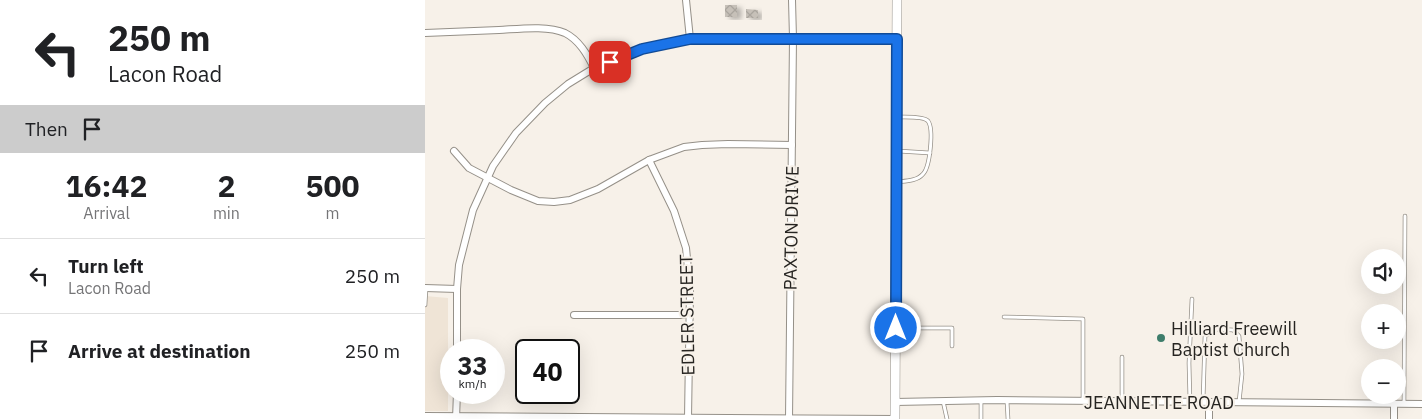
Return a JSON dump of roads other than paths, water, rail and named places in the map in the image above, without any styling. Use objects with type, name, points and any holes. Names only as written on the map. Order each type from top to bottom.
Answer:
[{"type":"street","points":[[686,0],[690,39]]},
{"type":"street","name":"PAXTON DRIVE","points":[[789,419],[792,0]]},
{"type":"street","points":[[425,416],[457,418],[895,419],[897,0]]},
{"type":"street","points":[[425,33],[518,29],[557,30],[574,39],[581,46],[594,68]]},
{"type":"street","points":[[457,339],[459,265],[473,210],[487,177],[516,133],[545,103],[568,84],[594,68],[642,49],[690,39],[897,39]]},
{"type":"street","points":[[454,151],[469,168],[511,190],[538,200],[554,202],[570,200],[598,188],[649,160],[684,147],[701,144],[792,145]]},
{"type":"street","name":"EDLER STREET","points":[[649,160],[674,211],[686,248],[690,290],[688,418]]},
{"type":"street","points":[[425,288],[457,289]]},
{"type":"street","points":[[574,315],[689,315]]},
{"type":"street","name":"JEANNETTE ROAD","points":[[895,402],[981,400],[1361,404]]},
{"type":"street","points":[[1206,402],[1209,419]]},
{"type":"street","points":[[457,404],[457,418]]},
{"type":"street","points":[[1394,404],[1394,419]]},
{"type":"street","name":"JEANNETTE ROAD","points":[[1406,404],[1422,404]]},
{"type":"lane","points":[[897,117],[924,118],[928,121],[931,128],[930,152],[927,168],[923,175],[913,180],[897,182]]},
{"type":"lane","points":[[897,151],[930,152]]},
{"type":"lane","points":[[1404,359],[1405,216]]},
{"type":"lane","points":[[425,288],[425,305]]},
{"type":"lane","points":[[1191,299],[1189,363],[1191,402]]},
{"type":"lane","points":[[1004,317],[1083,319],[1083,402]]},
{"type":"lane","points":[[896,328],[952,328],[952,346]]},
{"type":"lane","points":[[1206,402],[1205,336],[1215,329],[1233,330],[1239,336],[1242,374],[1239,402]]},
{"type":"lane","points":[[1122,357],[1122,402]]},
{"type":"lane","points":[[943,400],[947,419]]},
{"type":"lane","points":[[981,400],[981,419]]},
{"type":"lane","points":[[1007,401],[1008,419]]},
{"type":"place","name":"Hilliard Freewill Baptist Church","points":[[1161,338]]}]
